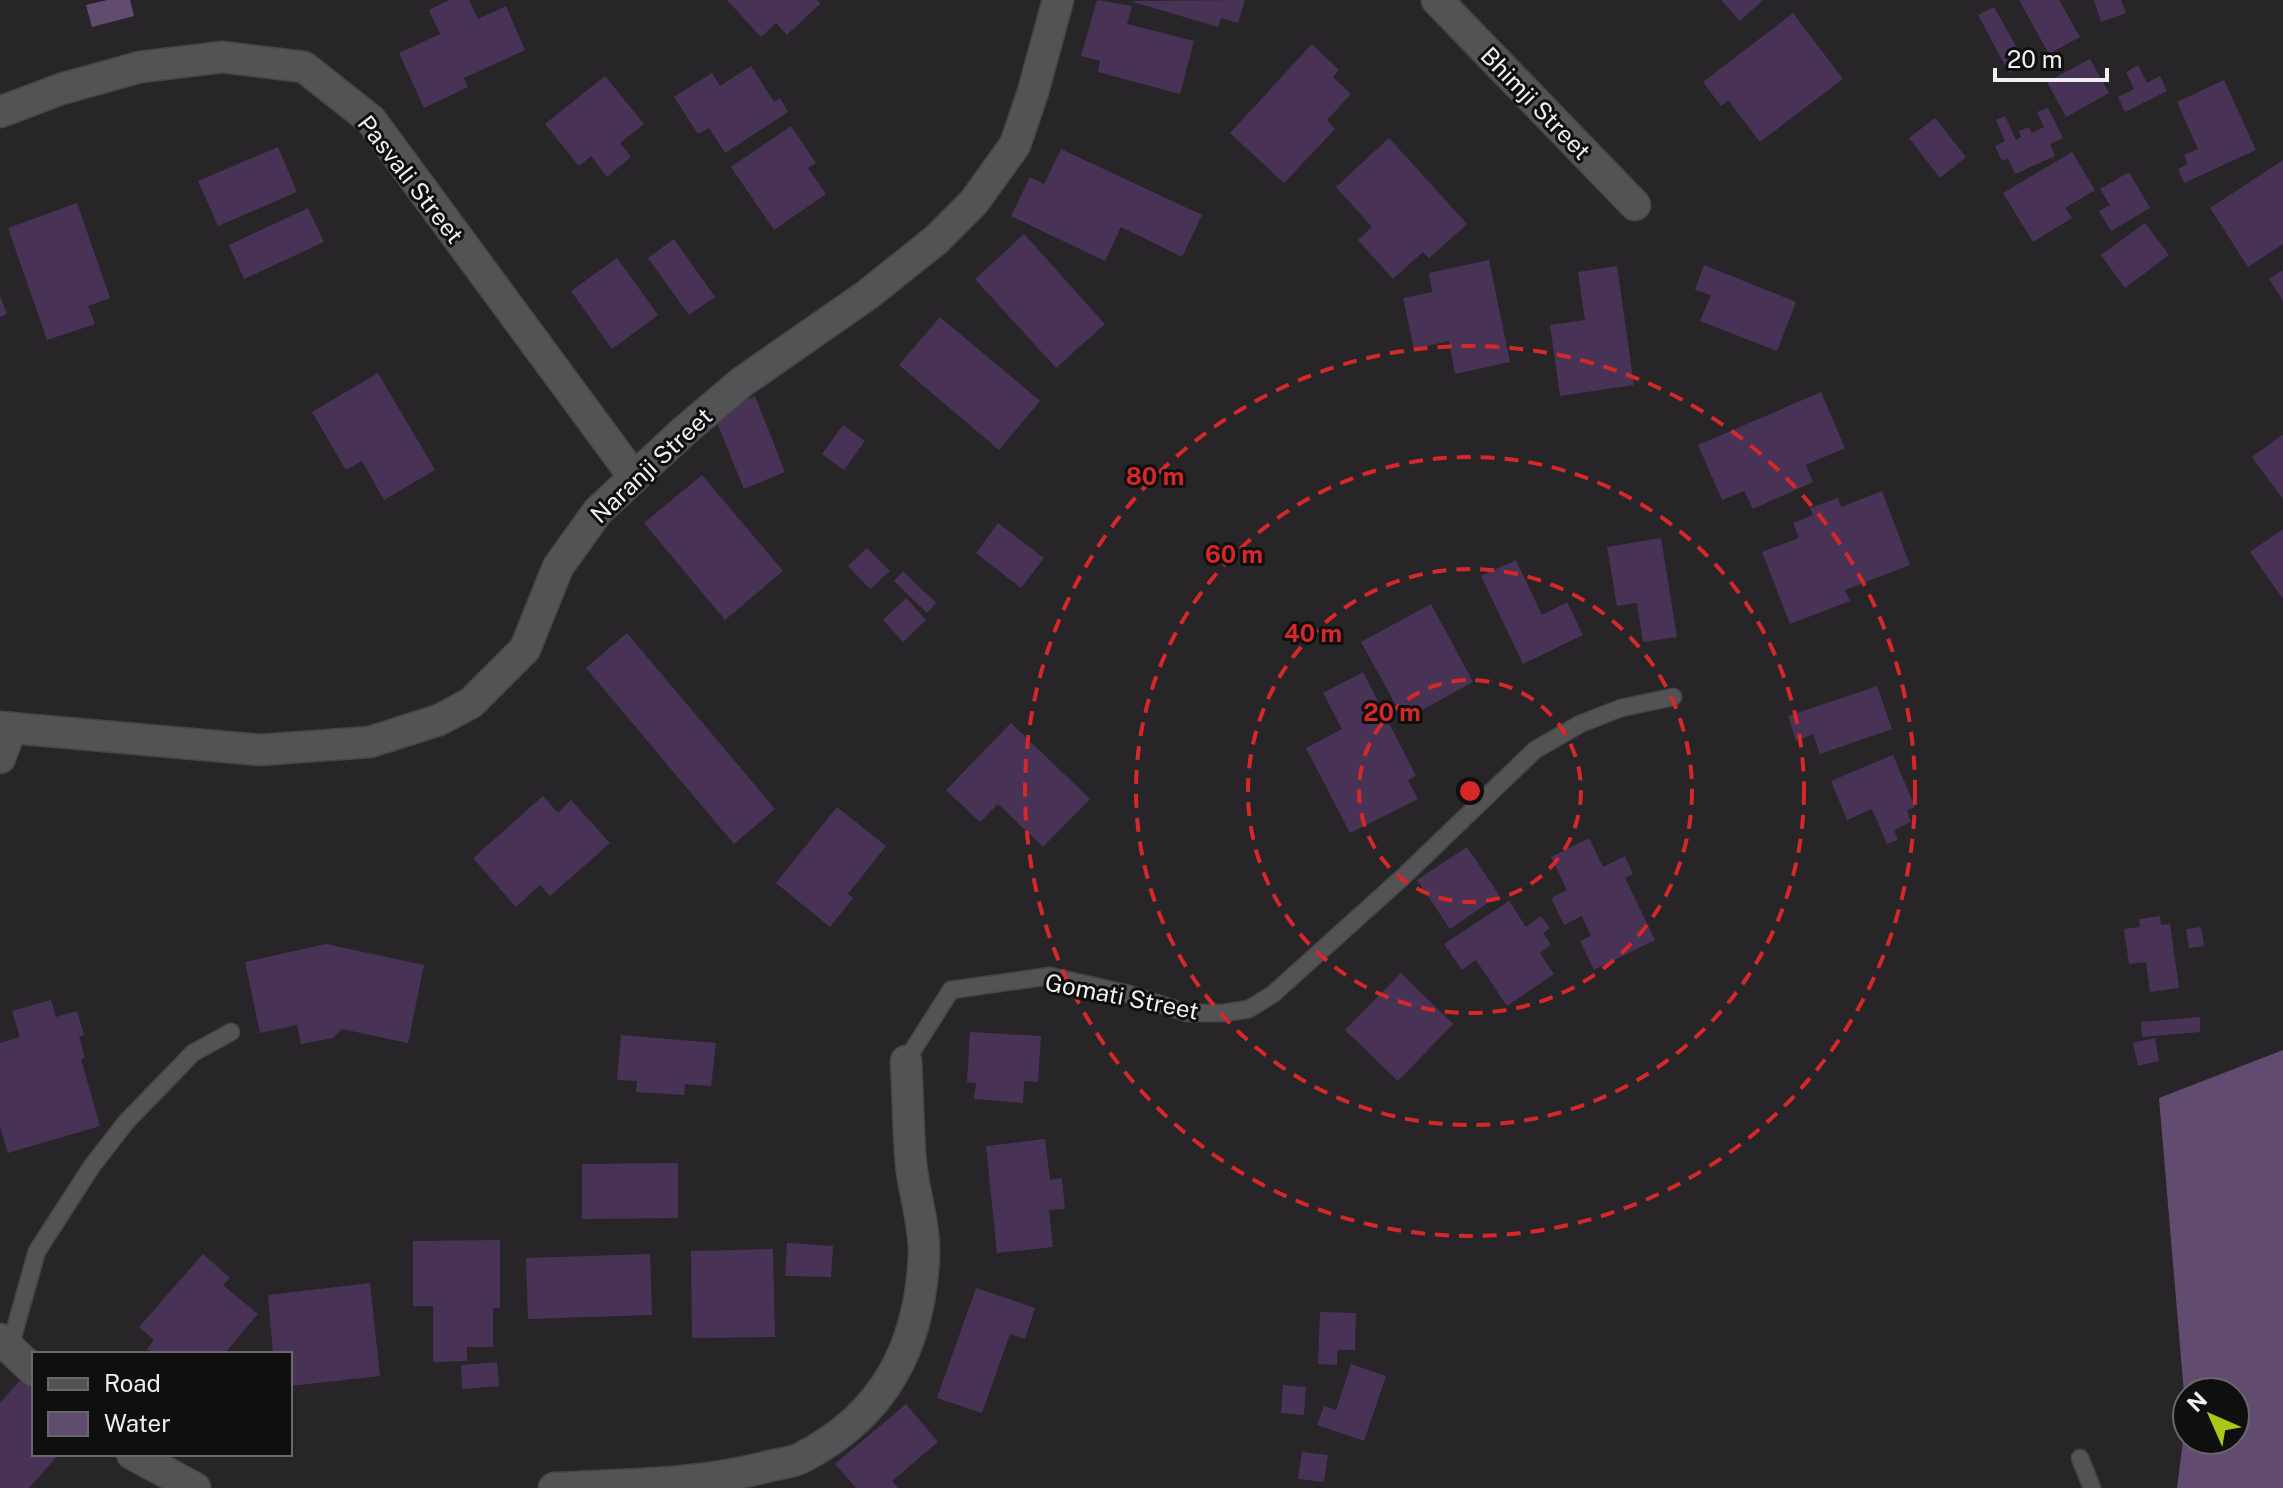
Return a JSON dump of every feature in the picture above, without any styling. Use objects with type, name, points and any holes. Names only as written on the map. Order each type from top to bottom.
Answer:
[{"type":"street","name":"Naranji Street","points":[[5,728],[260,750],[370,742],[439,720],[471,703],[525,649],[558,567],[598,511],[742,382],[867,295],[936,240],[974,202],[1015,145],[1058,0]]},
{"type":"street","name":"Bhimji Street","points":[[1437,0],[1635,205]]},
{"type":"street","name":"Pasvali Street","points":[[0,112],[61,89],[140,67],[222,57],[304,67],[371,120],[634,477]]},
{"type":"street","points":[[0,758],[5,728]]},
{"type":"street","name":"Gomati Street","points":[[554,1488],[717,1478],[800,1459],[867,1410],[891,1379],[905,1354],[919,1301],[924,1253],[911,1167],[906,1061]]},
{"type":"street","points":[[5,1343],[32,1369]]},
{"type":"street","points":[[136,1456],[195,1488]]},
{"type":"lane","name":"Gomati Street","points":[[906,1061],[951,990],[1050,976],[1129,994],[1187,1013],[1249,1009],[1273,994],[1404,876],[1535,750],[1580,724],[1621,708],[1673,697]]},
{"type":"lane","points":[[5,1343],[37,1251],[92,1166],[127,1121],[193,1053],[231,1032]]},
{"type":"lane","points":[[2080,1458],[2092,1488]]},
{"type":"water","points":[[107,0],[130,0],[134,16],[92,27],[86,5]]},
{"type":"water","points":[[2283,1050],[2283,1488],[2177,1488],[2181,1456],[2251,1456],[2251,1376],[2183,1376],[2159,1098]]},
{"type":"building","points":[[449,0],[469,0],[478,19],[506,6],[525,50],[464,78],[468,87],[424,108],[399,53],[440,34],[429,10]]},
{"type":"building","points":[[727,0],[817,0],[820,4],[787,35],[776,23],[761,37]]},
{"type":"building","points":[[1097,0],[1132,6],[1127,24],[1194,41],[1180,94],[1098,72],[1100,61],[1081,56]]},
{"type":"building","points":[[1245,0],[1238,23],[1221,18],[1218,27],[1130,1]]},
{"type":"building","points":[[1721,0],[1763,0],[1740,21]]},
{"type":"building","points":[[2019,0],[2059,0],[2080,37],[2049,54]]},
{"type":"building","points":[[2094,0],[2121,0],[2126,13],[2101,22]]},
{"type":"building","points":[[1994,7],[2026,64],[2009,73],[1978,15]]},
{"type":"building","points":[[1793,13],[1843,79],[1760,142],[1728,100],[1721,106],[1703,82]]},
{"type":"building","points":[[1312,44],[1339,70],[1333,77],[1351,94],[1327,120],[1335,129],[1284,183],[1230,133]]},
{"type":"building","points":[[2090,59],[2109,93],[2066,117],[2047,82]]},
{"type":"building","points":[[2138,65],[2147,83],[2160,76],[2167,91],[2125,112],[2118,97],[2134,89],[2126,72]]},
{"type":"building","points":[[751,66],[774,102],[780,98],[788,112],[725,153],[709,128],[698,134],[674,97],[712,73],[720,86]]},
{"type":"building","points":[[605,76],[644,124],[620,143],[631,157],[607,177],[591,156],[579,166],[545,124]]},
{"type":"building","points":[[2224,80],[2256,150],[2184,183],[2178,169],[2188,164],[2184,155],[2198,149],[2177,102]]},
{"type":"building","points":[[2048,108],[2063,138],[2050,144],[2055,156],[2015,174],[2008,158],[2002,161],[1995,146],[2005,141],[1996,120],[2005,116],[2016,140],[2021,137],[2019,131],[2029,127],[2032,133],[2044,127],[2037,112]]},
{"type":"building","points":[[1935,118],[1966,157],[1940,178],[1909,138]]},
{"type":"building","points":[[791,126],[816,163],[808,168],[826,194],[774,230],[731,167]]},
{"type":"building","points":[[1389,138],[1467,224],[1429,258],[1423,252],[1393,279],[1358,240],[1372,227],[1336,187]]},
{"type":"building","points":[[278,147],[297,192],[218,226],[198,181]]},
{"type":"building","points":[[1061,149],[1202,215],[1182,257],[1121,227],[1105,261],[1011,216],[1030,177],[1044,184]]},
{"type":"building","points":[[2072,152],[2095,190],[2065,208],[2072,218],[2033,242],[2003,193]]},
{"type":"building","points":[[2283,160],[2283,244],[2248,267],[2210,208]]},
{"type":"building","points":[[2129,172],[2150,208],[2111,231],[2099,211],[2110,205],[2100,189]]},
{"type":"building","points":[[77,203],[110,298],[88,306],[95,324],[47,340],[8,228]]},
{"type":"building","points":[[308,208],[324,242],[244,279],[229,245]]},
{"type":"building","points":[[2145,223],[2169,255],[2125,288],[2101,255]]},
{"type":"building","points":[[1024,234],[1105,324],[1056,368],[975,279]]},
{"type":"building","points":[[674,239],[715,297],[689,315],[648,258]]},
{"type":"building","points":[[617,258],[658,315],[612,349],[571,291]]},
{"type":"building","points":[[1489,260],[1510,362],[1455,374],[1449,341],[1414,349],[1403,298],[1432,292],[1429,273]]},
{"type":"building","points":[[1704,265],[1796,302],[1777,351],[1700,321],[1711,295],[1695,290]]},
{"type":"building","points":[[1617,266],[1634,385],[1560,396],[1550,325],[1585,320],[1578,272]]},
{"type":"building","points":[[2283,270],[2283,301],[2269,279]]},
{"type":"building","points":[[0,296],[7,314],[0,317]]},
{"type":"building","points":[[940,317],[1040,401],[999,450],[899,365]]},
{"type":"building","points":[[378,373],[435,470],[384,500],[362,461],[346,470],[312,412]]},
{"type":"building","points":[[1821,392],[1845,448],[1806,465],[1813,482],[1753,509],[1744,491],[1722,500],[1698,445]]},
{"type":"building","points":[[755,396],[785,472],[744,489],[713,413]]},
{"type":"building","points":[[843,425],[865,441],[844,470],[822,454]]},
{"type":"building","points":[[2283,434],[2283,499],[2252,457]]},
{"type":"building","points":[[702,475],[783,571],[725,620],[644,523]]},
{"type":"building","points":[[1882,491],[1910,565],[1845,590],[1850,601],[1790,624],[1762,552],[1799,538],[1793,523],[1813,515],[1810,508],[1838,498],[1841,507]]},
{"type":"building","points":[[998,523],[1044,558],[1021,588],[976,553]]},
{"type":"building","points":[[2283,529],[2283,599],[2250,552]]},
{"type":"building","points":[[1661,538],[1677,637],[1643,642],[1637,603],[1617,606],[1607,547]]},
{"type":"building","points":[[867,548],[890,571],[870,589],[848,566]]},
{"type":"building","points":[[1516,560],[1542,615],[1567,602],[1583,635],[1523,664],[1481,576]]},
{"type":"building","points":[[903,571],[936,603],[927,613],[894,581]]},
{"type":"building","points":[[906,598],[926,620],[903,642],[883,620]]},
{"type":"building","points":[[1431,604],[1473,682],[1404,720],[1361,642]]},
{"type":"building","points":[[627,633],[775,809],[734,844],[586,668]]},
{"type":"building","points":[[1363,672],[1416,776],[1408,780],[1418,799],[1350,833],[1306,748],[1342,729],[1323,693]]},
{"type":"building","points":[[1877,686],[1892,729],[1820,754],[1813,734],[1796,741],[1788,716]]},
{"type":"building","points":[[1011,723],[1090,799],[1043,847],[998,804],[980,822],[946,790]]},
{"type":"building","points":[[1893,755],[1915,807],[1907,810],[1911,822],[1894,830],[1898,840],[1887,844],[1872,809],[1847,820],[1831,781]]},
{"type":"building","points":[[543,796],[558,813],[571,800],[610,843],[550,896],[540,885],[516,907],[473,858]]},
{"type":"building","points":[[837,807],[886,846],[848,894],[853,898],[830,927],[776,883]]},
{"type":"building","points":[[1589,838],[1603,867],[1625,856],[1633,874],[1625,878],[1655,940],[1594,970],[1580,941],[1591,936],[1582,916],[1564,925],[1551,898],[1567,890],[1551,857]]},
{"type":"building","points":[[1467,847],[1499,895],[1450,929],[1417,880]]},
{"type":"building","points":[[1509,901],[1526,927],[1541,916],[1550,928],[1543,933],[1551,945],[1540,953],[1554,974],[1507,1006],[1476,960],[1462,970],[1444,944]]},
{"type":"building","points":[[2160,916],[2161,925],[2170,924],[2179,988],[2150,992],[2146,962],[2129,964],[2124,929],[2140,927],[2139,919]]},
{"type":"building","points":[[2201,927],[2204,946],[2189,948],[2186,929]]},
{"type":"building","points":[[326,944],[424,965],[408,1043],[342,1029],[333,1038],[301,1044],[297,1025],[260,1033],[245,962]]},
{"type":"building","points":[[1401,973],[1453,1024],[1398,1081],[1345,1030]]},
{"type":"building","points":[[51,1000],[56,1017],[77,1011],[84,1035],[79,1036],[85,1058],[81,1059],[100,1126],[8,1153],[0,1126],[0,1043],[20,1037],[12,1011]]},
{"type":"building","points":[[2200,1017],[2200,1032],[2142,1037],[2141,1022]]},
{"type":"building","points":[[970,1032],[1041,1036],[1038,1082],[1024,1081],[1023,1103],[974,1099],[976,1083],[967,1082]]},
{"type":"building","points":[[621,1035],[716,1043],[711,1086],[685,1084],[684,1095],[636,1092],[637,1081],[617,1080]]},
{"type":"building","points":[[2155,1038],[2159,1061],[2138,1066],[2133,1043]]},
{"type":"building","points":[[1045,1139],[1050,1180],[1062,1178],[1065,1209],[1049,1210],[1053,1247],[997,1253],[986,1146]]},
{"type":"building","points":[[678,1163],[678,1218],[582,1219],[582,1164]]},
{"type":"building","points":[[500,1240],[500,1308],[493,1308],[493,1347],[467,1347],[467,1361],[433,1362],[433,1306],[413,1306],[413,1241]]},
{"type":"building","points":[[787,1243],[833,1246],[831,1277],[785,1276]]},
{"type":"building","points":[[773,1249],[775,1337],[692,1338],[691,1251]]},
{"type":"building","points":[[203,1254],[230,1278],[223,1285],[258,1314],[226,1352],[151,1352],[147,1349],[154,1340],[139,1327]]},
{"type":"building","points":[[650,1254],[652,1315],[528,1319],[526,1258]]},
{"type":"building","points":[[370,1283],[380,1376],[292,1386],[292,1352],[273,1352],[268,1295]]},
{"type":"building","points":[[976,1288],[1035,1308],[1025,1339],[1010,1334],[982,1413],[937,1398]]},
{"type":"building","points":[[1320,1312],[1356,1313],[1355,1350],[1337,1350],[1337,1365],[1318,1364]]},
{"type":"building","points":[[497,1362],[499,1386],[462,1389],[461,1365]]},
{"type":"building","points":[[1351,1364],[1386,1376],[1364,1441],[1317,1425],[1324,1406],[1336,1410]]},
{"type":"building","points":[[21,1379],[32,1389],[32,1456],[57,1456],[29,1488],[0,1488],[0,1403]]},
{"type":"building","points":[[1283,1385],[1306,1387],[1304,1415],[1281,1413]]},
{"type":"building","points":[[906,1404],[938,1442],[892,1481],[898,1488],[856,1488],[835,1464]]},
{"type":"building","points":[[1302,1452],[1328,1455],[1324,1482],[1298,1479]]}]
